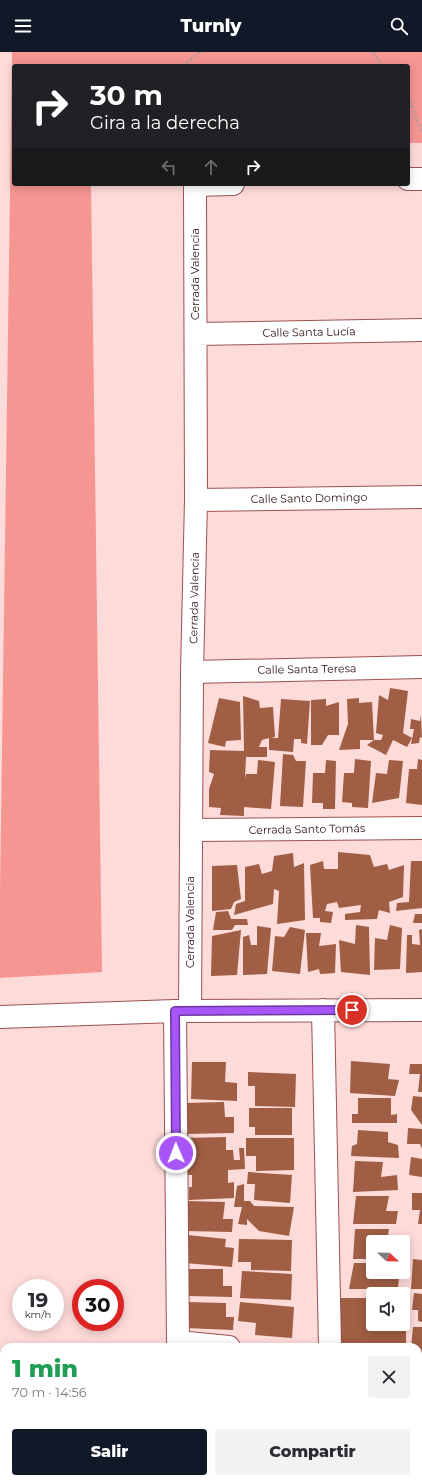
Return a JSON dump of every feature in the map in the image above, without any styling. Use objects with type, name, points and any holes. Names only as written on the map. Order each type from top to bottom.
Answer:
[{"type":"street","points":[[410,179],[422,179]]},
{"type":"street","name":"Cerrada Valencia","points":[[188,1343],[178,1342],[182,1011],[191,830],[192,672],[196,500],[195,186]]},
{"type":"street","name":"Calle Santa Lucía","points":[[196,334],[422,330]]},
{"type":"street","name":"Calle Santo Domingo","points":[[196,500],[422,496]]},
{"type":"street","name":"Calle Santa Teresa","points":[[192,672],[422,666]]},
{"type":"street","name":"Cerrada Santo Tomás","points":[[191,830],[422,828]]},
{"type":"street","points":[[323,1010],[330,1343]]},
{"type":"street","points":[[0,1017],[182,1011],[422,1010]]},
{"type":"path","points":[[185,64],[200,52]]},
{"type":"path","points":[[373,52],[382,64]]},
{"type":"path","points":[[410,101],[422,132]]},
{"type":"shaded area","points":[[12,52],[422,52],[422,143],[410,143],[410,64],[12,64],[12,186],[91,186],[102,972],[0,978]]},
{"type":"building","points":[[390,688],[408,691],[403,733],[412,738],[407,747],[393,740],[386,755],[367,745],[374,740],[381,740],[383,735],[376,733],[379,695],[388,700]]},
{"type":"building","points":[[243,696],[259,701],[260,708],[273,707],[275,737],[271,738],[278,738],[281,699],[310,701],[307,744],[301,743],[301,739],[294,739],[293,752],[269,750],[269,738],[262,740],[259,747],[267,747],[267,757],[246,757],[245,779],[246,774],[257,774],[258,760],[275,762],[271,809],[244,807],[244,816],[220,815],[221,808],[209,807],[209,789],[214,774],[209,772],[210,750],[244,751]]},
{"type":"building","points":[[219,698],[240,702],[241,740],[226,741],[225,747],[208,743]]},
{"type":"building","points":[[359,698],[359,703],[372,702],[374,740],[360,740],[360,749],[339,750],[348,724],[347,699]]},
{"type":"building","points":[[326,699],[326,706],[339,702],[339,735],[328,735],[322,745],[311,745],[311,700]]},
{"type":"building","points":[[421,715],[422,738],[420,737],[419,743],[411,744],[414,729],[410,729],[411,719],[420,721]]},
{"type":"building","points":[[283,754],[293,755],[296,761],[306,761],[303,807],[280,806]]},
{"type":"building","points":[[355,759],[371,761],[368,808],[352,807],[352,803],[342,802],[344,773],[354,773]]},
{"type":"building","points":[[418,759],[422,760],[422,805],[406,803],[409,769],[417,769]]},
{"type":"building","points":[[326,760],[336,761],[335,809],[323,809],[323,803],[312,803],[313,773],[325,773]]},
{"type":"building","points":[[389,760],[403,761],[399,798],[372,803],[376,773],[387,774]]},
{"type":"building","points":[[338,852],[370,855],[374,867],[387,864],[389,870],[404,865],[403,897],[389,902],[390,913],[379,910],[377,919],[345,920],[345,914],[360,912],[361,905],[339,908],[337,902],[327,904],[325,911],[333,912],[331,923],[320,922],[320,918],[313,918],[310,865],[323,861],[324,869],[338,869]]},
{"type":"building","points":[[293,853],[294,867],[304,863],[305,920],[277,924],[279,891],[274,889],[273,904],[234,915],[236,904],[245,901],[245,867],[259,864],[262,874],[272,871],[274,856]]},
{"type":"building","points":[[411,861],[422,861],[422,908],[396,911],[397,903],[409,902]]},
{"type":"building","points":[[237,865],[241,899],[234,902],[231,909],[212,911],[212,866]]},
{"type":"building","points":[[228,911],[231,919],[247,919],[248,925],[235,925],[232,930],[213,930],[216,912]]},
{"type":"building","points":[[415,914],[422,914],[422,923],[413,923]]},
{"type":"building","points":[[356,925],[369,927],[370,975],[341,972],[339,940],[355,944]]},
{"type":"building","points":[[390,925],[402,928],[400,969],[374,970],[375,938],[387,940]]},
{"type":"building","points":[[257,926],[271,928],[267,974],[243,975],[243,937],[249,935],[251,945],[257,945]]},
{"type":"building","points":[[290,927],[305,930],[300,974],[272,971],[275,936],[284,937]]},
{"type":"building","points":[[422,929],[422,972],[406,973],[407,935],[412,935],[412,944],[420,945],[419,930]]},
{"type":"building","points":[[241,930],[237,975],[211,976],[212,936]]},
{"type":"building","points":[[306,933],[321,933],[319,946],[336,944],[335,973],[320,974],[319,969],[308,972]]},
{"type":"building","points":[[351,1061],[390,1064],[388,1079],[399,1080],[395,1096],[350,1093]]},
{"type":"building","points":[[192,1062],[226,1062],[225,1082],[237,1083],[237,1101],[191,1099]]},
{"type":"building","points":[[410,1064],[422,1064],[422,1092],[418,1092],[420,1074],[409,1074]]},
{"type":"building","points":[[248,1072],[296,1074],[295,1107],[255,1106],[255,1086],[248,1086]]},
{"type":"building","points":[[413,1096],[422,1097],[422,1125],[411,1110]]},
{"type":"building","points":[[358,1098],[391,1098],[391,1115],[397,1114],[397,1123],[352,1123],[352,1114],[358,1114]]},
{"type":"building","points":[[224,1102],[225,1117],[234,1117],[234,1133],[185,1134],[185,1103]]},
{"type":"building","points":[[249,1108],[292,1108],[292,1135],[255,1135],[255,1127],[249,1127]]},
{"type":"building","points":[[408,1128],[422,1129],[422,1149],[420,1144],[407,1144]]},
{"type":"building","points":[[358,1130],[388,1132],[388,1142],[398,1145],[399,1158],[351,1156],[352,1146],[357,1144]]},
{"type":"building","points":[[226,1137],[226,1150],[233,1150],[234,1160],[240,1160],[239,1148],[244,1148],[245,1169],[228,1170],[228,1183],[234,1182],[234,1198],[189,1200],[189,1187],[192,1187],[192,1175],[182,1175],[181,1138]]},
{"type":"building","points":[[246,1138],[294,1138],[294,1170],[256,1171],[256,1156],[246,1156]]},
{"type":"building","points":[[411,1157],[422,1159],[422,1177],[409,1175]]},
{"type":"building","points":[[355,1161],[383,1162],[381,1177],[397,1175],[398,1190],[353,1192]]},
{"type":"building","points":[[248,1172],[292,1175],[290,1203],[254,1200],[255,1184],[247,1184]]},
{"type":"building","points":[[244,1184],[244,1201],[250,1201],[254,1206],[294,1207],[289,1236],[259,1231],[247,1219],[247,1225],[238,1224],[242,1207],[234,1207],[237,1186]]},
{"type":"building","points":[[412,1193],[422,1193],[422,1224],[418,1224],[420,1210],[412,1210]]},
{"type":"building","points":[[356,1196],[389,1196],[386,1211],[398,1211],[396,1224],[353,1224]]},
{"type":"building","points":[[187,1201],[225,1202],[223,1219],[233,1219],[232,1232],[186,1231]]},
{"type":"building","points":[[355,1229],[389,1229],[388,1235],[366,1235],[366,1259],[353,1259]]},
{"type":"building","points":[[188,1235],[226,1239],[225,1247],[234,1248],[232,1267],[185,1263]]},
{"type":"building","points":[[239,1239],[292,1240],[291,1271],[251,1270],[251,1262],[238,1262]]},
{"type":"building","points":[[413,1259],[422,1260],[422,1289],[411,1289]]},
{"type":"building","points":[[354,1263],[366,1263],[366,1279],[399,1279],[398,1287],[366,1287],[366,1289],[349,1289]]},
{"type":"building","points":[[189,1269],[223,1269],[223,1286],[232,1286],[232,1297],[188,1296]]},
{"type":"building","points":[[242,1271],[292,1274],[291,1300],[240,1298]]},
{"type":"building","points":[[414,1293],[422,1294],[422,1322],[418,1321],[418,1310],[412,1310]]},
{"type":"building","points":[[333,1298],[366,1298],[366,1331],[406,1331],[406,1343],[336,1343]]},
{"type":"building","points":[[186,1302],[226,1303],[226,1317],[234,1317],[233,1330],[185,1328]]},
{"type":"building","points":[[240,1302],[294,1307],[292,1338],[255,1335],[256,1323],[238,1321]]},
{"type":"building","points":[[413,1327],[422,1327],[422,1343],[411,1343]]},
{"type":"route","points":[[176,1153],[175,1011],[352,1010]]}]
